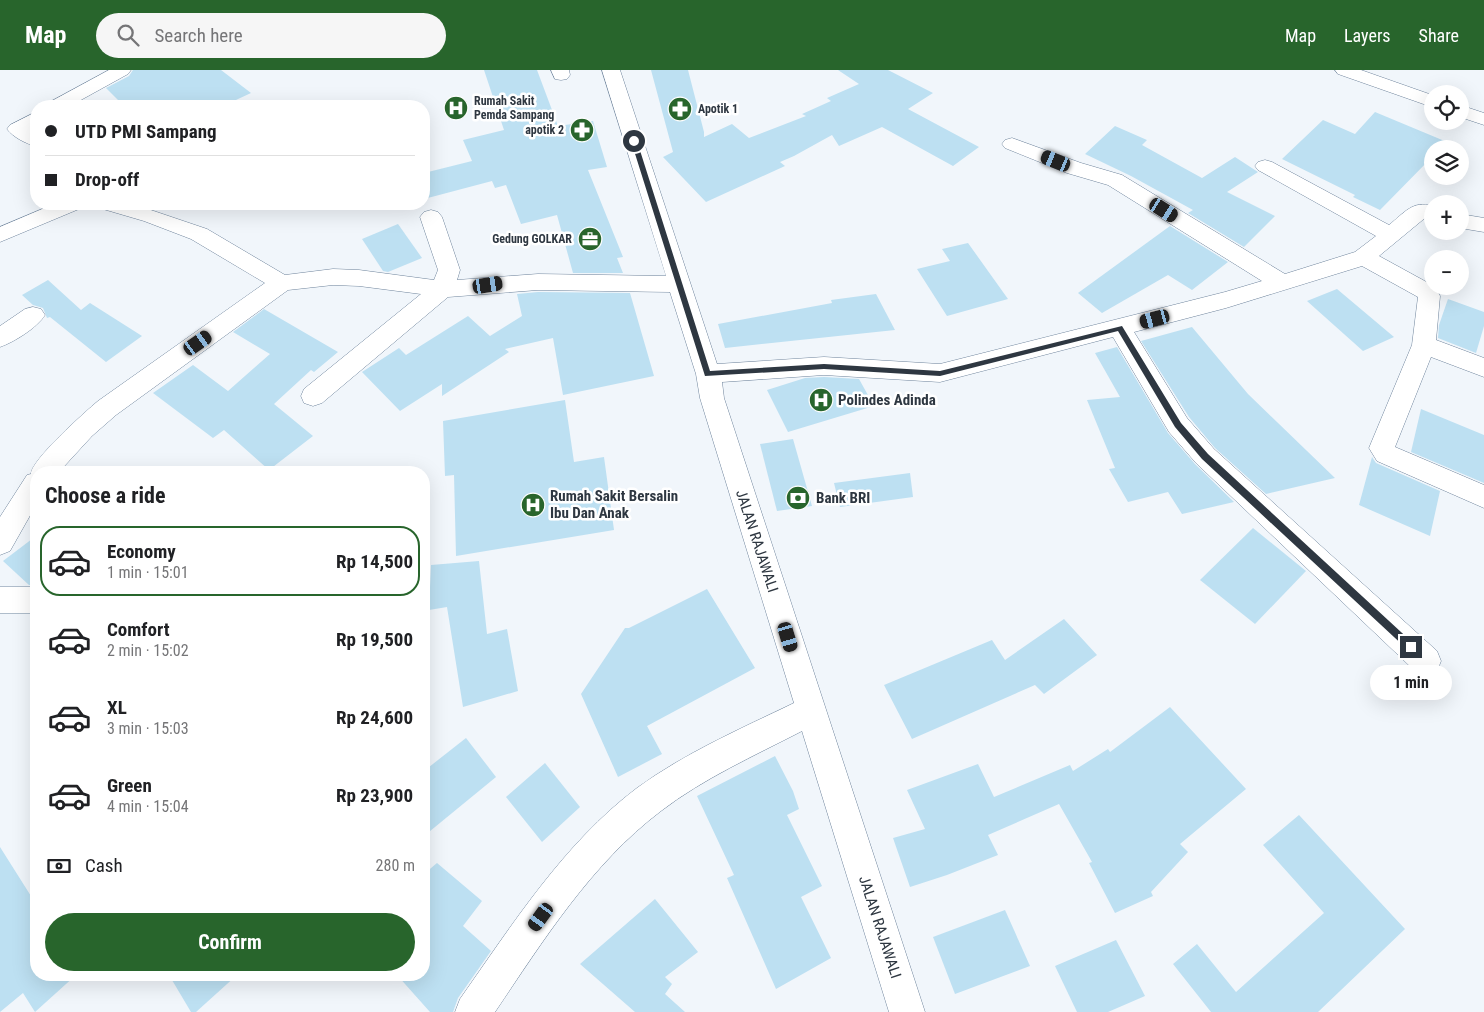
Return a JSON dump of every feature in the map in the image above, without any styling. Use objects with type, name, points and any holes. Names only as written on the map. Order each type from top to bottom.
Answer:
[{"type":"street","points":[[68,100],[122,70]]},
{"type":"street","name":"JALAN RAJAWALI","points":[[611,70],[708,374],[712,398],[907,1012]]},
{"type":"street","points":[[1344,70],[1424,98]]},
{"type":"street","points":[[1469,113],[1484,119]]},
{"type":"street","points":[[9,132],[30,121]]},
{"type":"street","points":[[9,132],[30,138]]},
{"type":"street","points":[[1012,144],[1074,168],[1115,180],[1282,283]]},
{"type":"street","points":[[1265,166],[1391,235]]},
{"type":"street","points":[[0,235],[58,210]]},
{"type":"street","points":[[131,210],[198,234],[282,283]]},
{"type":"street","points":[[708,374],[824,366],[940,373],[1226,300],[1363,257],[1422,210],[1424,210]]},
{"type":"street","points":[[313,396],[442,289],[449,270],[431,217]]},
{"type":"street","points":[[1469,222],[1484,226]]},
{"type":"street","points":[[1363,257],[1425,291],[1429,296],[1424,345],[1382,448],[1386,454],[1484,497]]},
{"type":"street","points":[[49,466],[83,429],[107,408],[282,283],[333,277],[359,278],[442,289],[538,282],[679,284]]},
{"type":"street","points":[[0,338],[33,315]]},
{"type":"street","points":[[1119,328],[1178,425],[1205,456],[1426,661]]},
{"type":"street","points":[[1424,345],[1484,368]]},
{"type":"street","points":[[0,543],[30,492]]},
{"type":"street","points":[[0,600],[30,600]]},
{"type":"street","points":[[473,1012],[577,870],[628,817],[652,798],[720,756],[811,711]]},
{"type":"building","points":[[133,70],[221,70],[251,93],[236,100],[118,100],[106,88],[129,76]]},
{"type":"building","points":[[484,70],[537,70],[558,126],[593,121],[607,167],[588,170],[623,257],[617,258],[623,273],[573,273],[557,215],[521,224],[506,185],[495,188],[492,181],[430,197],[430,172],[472,161],[463,140],[504,130]]},
{"type":"building","points":[[651,70],[688,70],[704,137],[732,124],[749,138],[806,116],[802,114],[831,101],[827,98],[859,84],[838,70],[888,70],[933,93],[908,109],[979,147],[953,166],[882,127],[839,146],[832,135],[780,162],[785,166],[706,202],[663,157],[673,152]]},
{"type":"building","points":[[1375,112],[1442,140],[1424,140],[1424,165],[1380,210],[1353,197],[1355,195],[1282,159],[1323,120],[1355,134]]},
{"type":"building","points":[[1115,126],[1147,140],[1142,145],[1202,178],[1235,157],[1258,172],[1227,192],[1275,216],[1244,247],[1188,213],[1193,210],[1131,176],[1085,154]]},
{"type":"building","points":[[398,224],[422,258],[388,272],[383,271],[362,239]]},
{"type":"building","points":[[1170,226],[1228,262],[1192,290],[1168,275],[1102,313],[1078,293]]},
{"type":"building","points":[[968,243],[1008,299],[947,316],[917,269],[950,261],[942,249]]},
{"type":"building","points":[[48,280],[81,310],[90,303],[142,336],[106,362],[50,317],[47,318],[43,308],[33,305],[22,295]]},
{"type":"building","points":[[1337,289],[1394,337],[1363,351],[1307,301]]},
{"type":"building","points":[[538,292],[630,293],[654,376],[563,395],[553,338],[505,349],[509,352],[442,396],[442,384],[400,411],[362,372],[399,348],[406,355],[468,316],[490,336],[522,316],[517,294]]},
{"type":"building","points":[[876,294],[895,330],[725,348],[718,324],[832,303],[831,300]]},
{"type":"building","points":[[1448,299],[1484,312],[1484,326],[1476,353],[1438,338],[1439,325]]},
{"type":"building","points":[[264,309],[338,352],[314,372],[311,370],[274,404],[313,436],[274,466],[264,466],[224,430],[213,438],[153,393],[193,365],[228,391],[270,354],[233,332]]},
{"type":"building","points":[[1192,327],[1248,394],[1335,478],[1266,494],[1215,448],[1189,417],[1141,341]]},
{"type":"building","points":[[1117,347],[1168,433],[1195,464],[1234,502],[1182,514],[1168,492],[1128,502],[1109,469],[1115,468],[1087,400],[1120,397],[1095,353]]},
{"type":"building","name":"Polindes Adinda","points":[[805,378],[859,379],[874,406],[788,432],[767,390]]},
{"type":"building","points":[[565,400],[574,462],[604,457],[614,530],[456,556],[454,475],[445,476],[443,421]]},
{"type":"building","points":[[1421,409],[1484,435],[1484,483],[1411,452]]},
{"type":"building","points":[[793,439],[812,506],[777,511],[760,444]]},
{"type":"building","points":[[1372,457],[1376,463],[1440,491],[1430,536],[1359,505]]},
{"type":"building","points":[[910,473],[913,497],[840,507],[834,483]]},
{"type":"building","points":[[1253,528],[1306,571],[1255,624],[1200,580]]},
{"type":"building","points":[[30,541],[30,585],[29,585],[3,561]]},
{"type":"building","points":[[479,561],[487,634],[507,629],[518,691],[463,707],[447,607],[430,610],[431,565]]},
{"type":"building","points":[[707,589],[755,668],[647,726],[662,754],[618,777],[581,694],[625,628],[629,628]]},
{"type":"building","points":[[1064,619],[1097,655],[1044,694],[1035,685],[912,739],[884,685],[992,640],[1005,660]]},
{"type":"building","points":[[1170,707],[1246,789],[1180,844],[1188,852],[1151,892],[1153,896],[1115,913],[1089,863],[1092,862],[1059,804],[988,835],[998,855],[910,887],[893,838],[925,829],[907,790],[978,764],[994,797],[1070,765],[1073,771],[1108,749],[1110,752]]},
{"type":"building","points":[[466,738],[496,777],[430,831],[430,766]]},
{"type":"building","points":[[775,756],[793,791],[799,809],[787,815],[822,886],[801,897],[831,958],[776,989],[727,878],[734,875],[697,796]]},
{"type":"building","points":[[545,763],[580,807],[542,842],[506,797]]},
{"type":"building","points":[[1299,815],[1405,929],[1318,1012],[1211,1012],[1173,964],[1197,944],[1236,992],[1324,913],[1263,845]]},
{"type":"building","points":[[0,847],[30,894],[30,981],[69,981],[35,1012],[23,993],[0,1012]]},
{"type":"building","points":[[437,863],[482,901],[463,926],[491,951],[458,998],[453,1012],[430,1012],[402,981],[430,981],[430,869]]},
{"type":"building","points":[[655,899],[698,952],[665,977],[672,984],[665,994],[685,1012],[635,1012],[580,964]]},
{"type":"building","points":[[1005,910],[1030,966],[955,994],[933,937]]},
{"type":"building","points":[[1116,940],[1145,996],[1108,1012],[1077,1012],[1055,966]]},
{"type":"building","points":[[173,981],[230,981],[196,1012],[191,1012]]},
{"type":"place","name":"Rumah Sakit Pemda Sampang","points":[[456,108]]},
{"type":"place","name":"Apotik 1","points":[[680,109]]},
{"type":"place","name":"apotik 2","points":[[582,130]]},
{"type":"place","name":"Gedung GOLKAR","points":[[590,239]]},
{"type":"place","name":"Polindes Adinda","points":[[821,400]]},
{"type":"place","name":"Bank BRI","points":[[798,498]]},
{"type":"place","name":"Rumah Sakit Bersalin Ibu Dan Anak","points":[[533,505]]},
{"type":"route","points":[[634,141],[708,374],[824,366],[940,373],[1119,328],[1178,425],[1205,456],[1411,647]]}]
